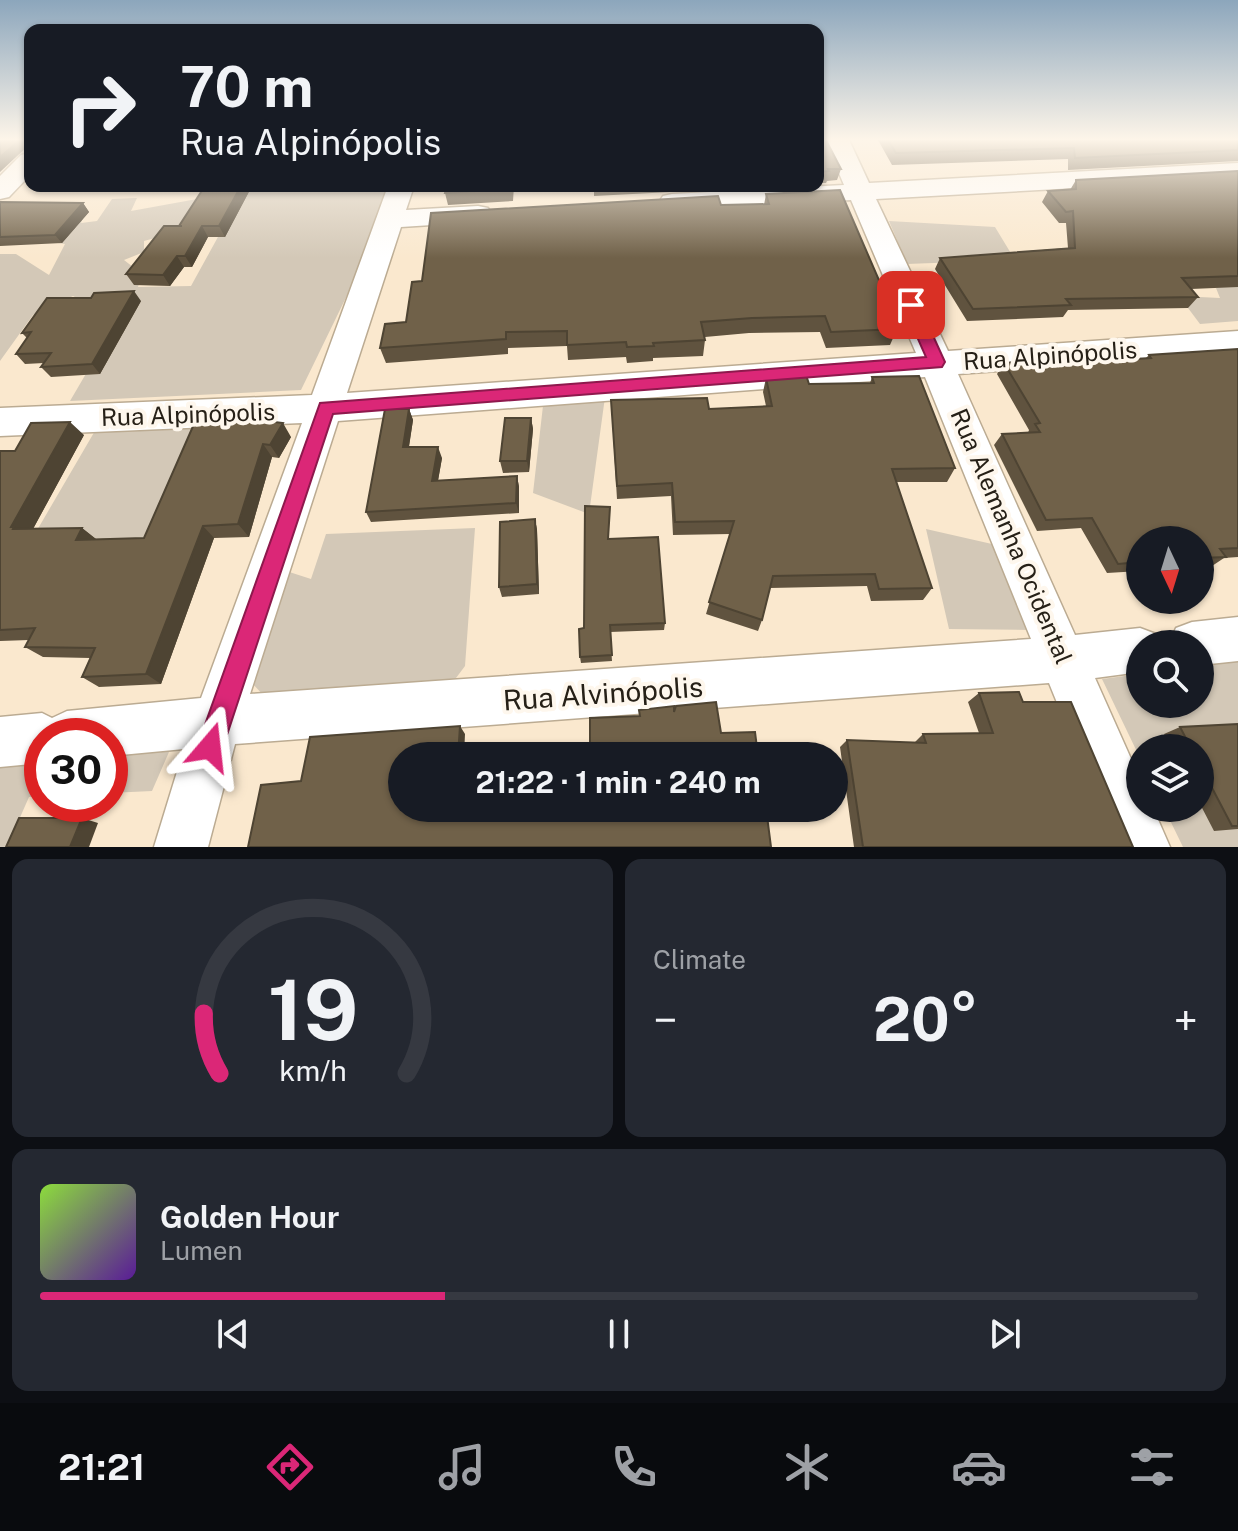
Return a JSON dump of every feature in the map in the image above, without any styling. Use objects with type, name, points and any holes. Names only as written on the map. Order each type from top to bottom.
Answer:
[{"type":"street","name":"Rua Alemanha Ocidental","points":[[854,180],[1065,659],[1143,847]]},
{"type":"street","points":[[641,204],[1076,180]]},
{"type":"street","points":[[181,847],[217,721],[397,202],[501,212]]},
{"type":"street","name":"Rua Alpinópolis","points":[[0,422],[327,408],[1238,342]]},
{"type":"street","points":[[1214,642],[1238,639]]},
{"type":"street","name":"Rua Alvinópolis","points":[[128,730],[1065,659],[1126,652]]},
{"type":"street","points":[[0,742],[24,740]]},
{"type":"shaded area","points":[[243,192],[385,192],[354,281],[301,390],[70,401],[118,319],[73,296],[33,315],[0,361],[0,254],[16,254],[49,275],[65,244],[0,235],[83,218],[81,223],[97,221],[112,199],[137,198],[131,211],[197,199],[195,219],[173,233],[144,241],[144,252],[124,260],[142,274],[138,287],[191,286]]},
{"type":"shaded area","points":[[889,221],[995,227],[1015,260],[907,264]]},
{"type":"shaded area","points":[[1238,274],[1238,321],[1200,324],[1179,296],[1220,298],[1216,288]]},
{"type":"shaded area","points":[[544,397],[605,397],[589,514],[533,493]]},
{"type":"shaded area","points":[[206,419],[141,550],[29,544],[99,424]]},
{"type":"shaded area","points":[[475,528],[465,666],[453,682],[267,699],[249,680],[280,569],[311,579],[326,534]]},
{"type":"shaded area","points":[[926,529],[992,544],[1032,630],[949,629]]},
{"type":"shaded area","points":[[1238,661],[1238,847],[1183,847],[1171,822],[1214,822],[1214,734],[1128,734],[1102,679],[1126,676],[1126,718],[1214,718],[1214,664]]},
{"type":"shaded area","points":[[176,736],[152,791],[128,792],[128,741]]},
{"type":"shaded area","points":[[24,752],[24,808],[7,847],[0,847],[0,754]]},
{"type":"building","points":[[1076,180],[1238,180],[1238,276],[1182,278],[1198,297],[1066,299],[1071,305],[973,309],[940,258],[1075,248],[1073,211],[1066,212],[1048,191],[1076,189]]},
{"type":"building","points":[[840,190],[891,308],[887,308],[897,329],[831,332],[825,316],[752,318],[701,322],[705,340],[653,343],[654,346],[627,347],[626,342],[567,345],[567,331],[506,332],[506,339],[380,348],[385,324],[406,322],[412,282],[422,281],[431,213],[718,196],[721,205],[769,204],[766,194]]},
{"type":"building","points":[[201,192],[238,192],[219,226],[202,226],[185,256],[177,256],[163,275],[126,274],[164,226],[179,226]]},
{"type":"building","points":[[0,202],[83,203],[55,235],[0,237]]},
{"type":"building","points":[[134,291],[92,364],[41,367],[51,353],[16,354],[31,332],[22,333],[47,298],[91,298],[94,293]]},
{"type":"building","points":[[1238,349],[1238,548],[1220,549],[1226,557],[1214,557],[1214,526],[1126,526],[1126,563],[1118,564],[1092,518],[1046,520],[1002,434],[1040,432],[1035,424],[1040,423],[1004,363],[1061,358],[1064,363],[1151,358],[1149,355]]},
{"type":"building","points":[[806,375],[809,384],[874,383],[872,377],[919,376],[955,468],[892,469],[932,588],[879,589],[875,574],[773,576],[762,620],[709,602],[734,521],[675,522],[672,483],[617,486],[611,400],[707,398],[709,409],[772,406],[766,378]]},
{"type":"building","points":[[385,409],[409,409],[403,447],[438,447],[432,481],[517,476],[516,503],[366,512]]},
{"type":"building","points":[[505,418],[531,418],[527,461],[500,461]]},
{"type":"building","points":[[250,419],[283,423],[270,445],[263,444],[238,524],[203,526],[146,674],[82,677],[95,648],[25,647],[35,628],[0,630],[0,451],[15,451],[31,423],[70,422],[11,527],[82,528],[76,540],[144,538],[194,424]]},
{"type":"building","points":[[585,506],[610,507],[608,539],[658,537],[665,623],[610,625],[612,655],[580,657],[579,629],[584,628]]},
{"type":"building","points":[[535,519],[537,584],[499,587],[500,522]]},
{"type":"building","points":[[1019,692],[1023,702],[1071,702],[1133,847],[863,847],[847,740],[926,743],[923,734],[993,733],[979,693]]},
{"type":"building","points":[[716,702],[721,733],[755,732],[756,742],[590,742],[590,718],[640,716],[639,710],[674,706],[674,712],[676,706]]},
{"type":"building","points":[[1238,724],[1238,826],[1232,826],[1214,792],[1214,734],[1184,734],[1180,727]]},
{"type":"building","points":[[460,726],[459,742],[388,742],[388,822],[768,822],[771,847],[248,847],[261,785],[301,781],[310,737]]},
{"type":"building","points":[[19,818],[24,818],[24,822],[80,822],[70,847],[6,847]]},
{"type":"route","points":[[210,747],[327,408],[936,362],[911,305]]}]
